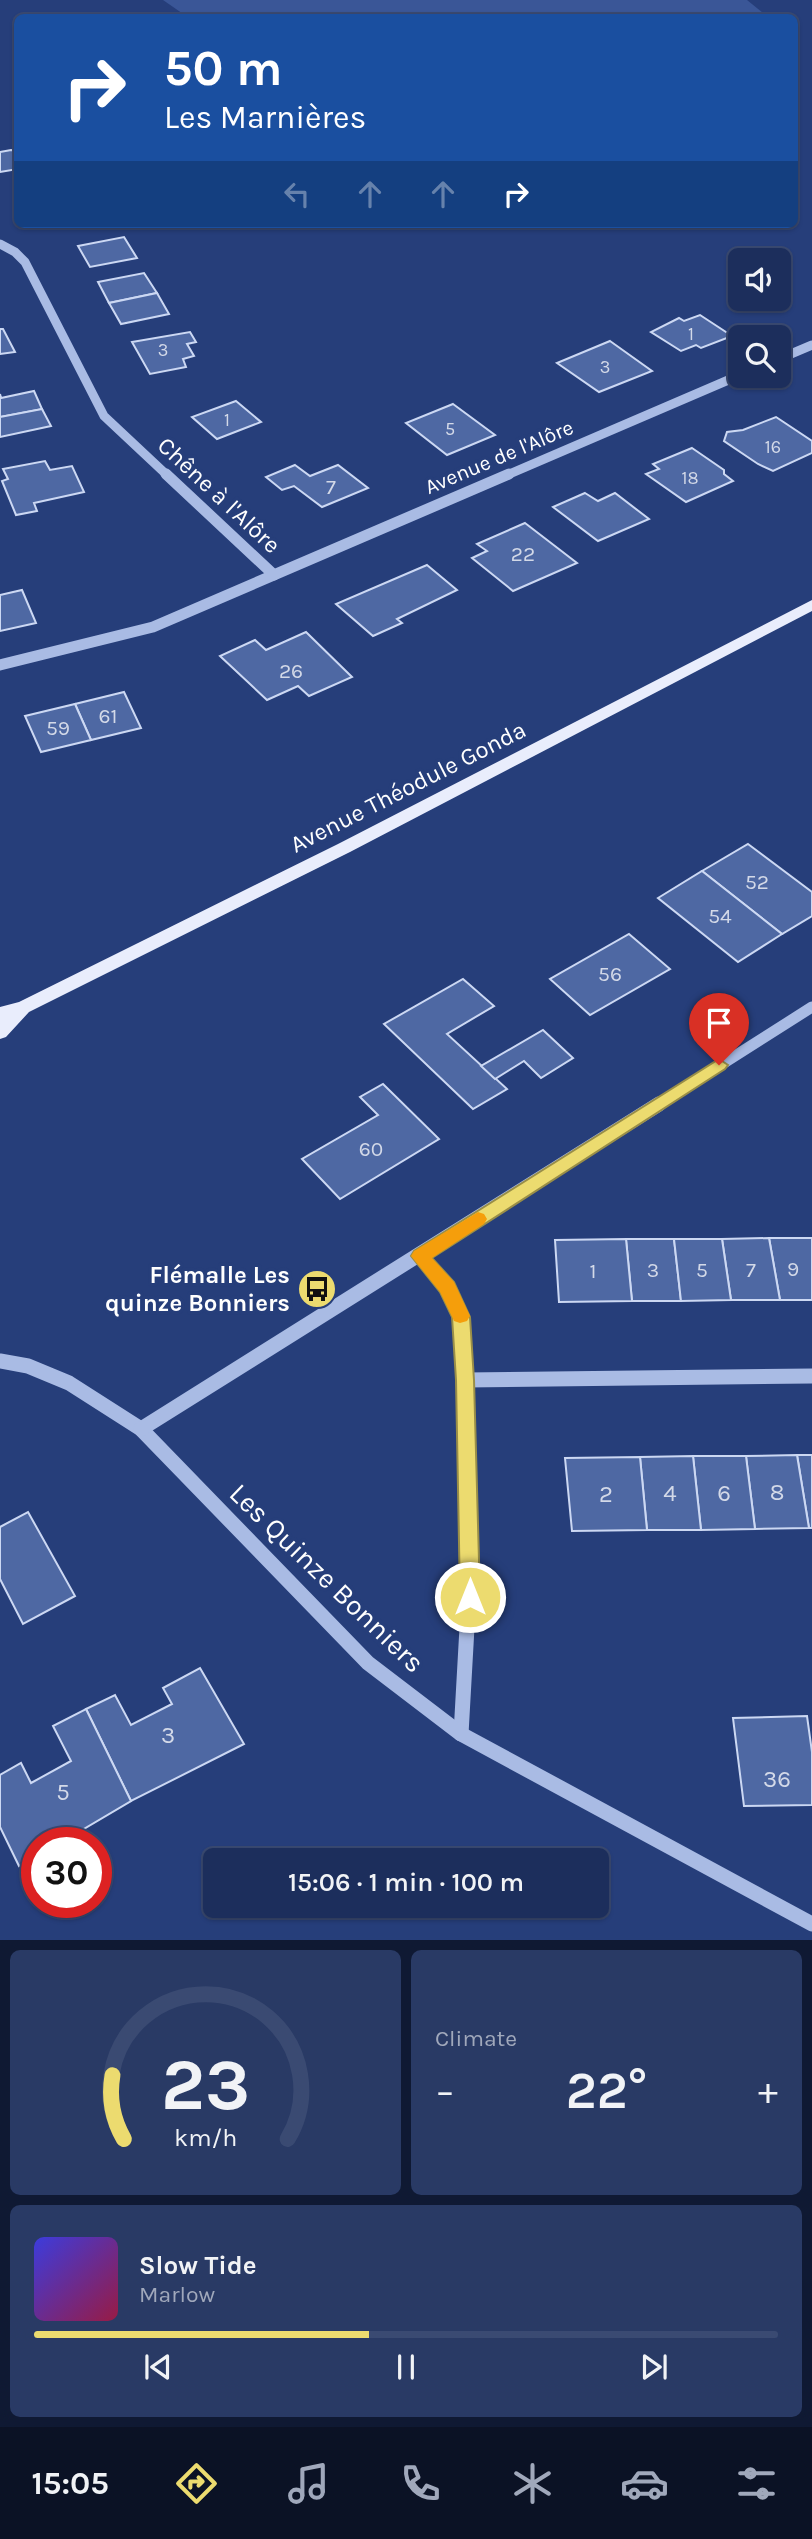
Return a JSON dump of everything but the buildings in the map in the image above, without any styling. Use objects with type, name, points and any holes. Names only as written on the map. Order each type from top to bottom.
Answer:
[{"type":"main road","name":"Avenue Théodule Gonda","points":[[0,1014],[25,1007],[344,848],[812,606]]},
{"type":"main road","name":"Avenue Théodule Gonda","points":[[0,1032],[25,1007]]},
{"type":"street","name":"Chêne à l'Alôre","points":[[0,244],[15,252],[25,262],[104,415],[274,575],[153,628],[0,665]]},
{"type":"street","points":[[791,354],[812,345]]},
{"type":"street","name":"Avenue de l'Alôre","points":[[274,575],[728,380]]},
{"type":"street","points":[[141,1429],[812,1007]]},
{"type":"street","points":[[420,1256],[447,1287],[461,1317],[470,1609],[461,1734]]},
{"type":"street","name":"Les Quinze Bonniers","points":[[0,1361],[29,1366],[69,1382],[141,1429],[368,1663],[461,1734],[812,1924]]},
{"type":"street","points":[[465,1380],[812,1376]]},
{"type":"shaded area","points":[[163,0],[747,0],[764,14],[183,14]]},
{"type":"slow traffic","points":[[460,1316],[447,1287],[420,1256],[478,1219]]},
{"type":"place","name":"Flémalle Les quinze Bonniers","points":[[317,1289]]},
{"type":"route","points":[[470,1597],[461,1317],[447,1287],[420,1256],[719,1065]]}]
